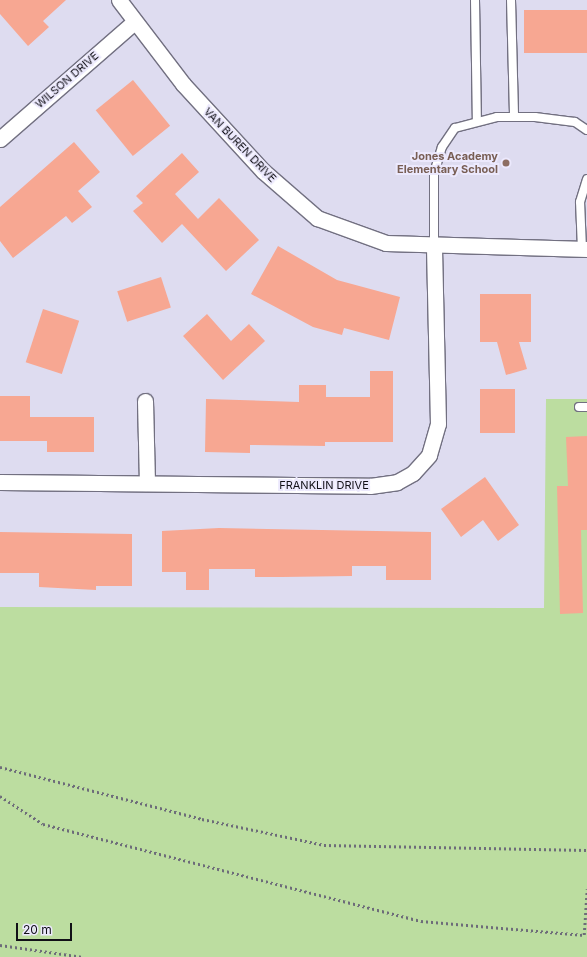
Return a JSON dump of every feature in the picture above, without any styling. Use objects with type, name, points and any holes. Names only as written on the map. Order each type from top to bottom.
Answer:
[{"type":"street","name":"VAN BUREN DRIVE","points":[[119,0],[134,22],[183,84],[263,172],[317,218],[386,243],[434,247],[584,249]]},
{"type":"street","name":"WILSON DRIVE","points":[[0,139],[134,22]]},
{"type":"street","name":"FRANKLIN DRIVE","points":[[0,482],[370,486],[397,482],[412,473],[429,455],[438,424],[434,247]]},
{"type":"street","points":[[145,401],[147,483]]},
{"type":"lane","points":[[475,0],[477,121]]},
{"type":"lane","points":[[511,0],[514,117]]},
{"type":"lane","points":[[434,247],[434,173],[442,147],[455,128],[477,121],[514,117],[575,122],[587,130]]},
{"type":"lane","points":[[584,249],[580,202],[587,179]]},
{"type":"path","points":[[0,767],[202,819],[324,844],[587,850]]},
{"type":"path","points":[[0,796],[43,824],[421,921],[585,936],[587,889]]},
{"type":"path","points":[[0,945],[83,957]]},
{"type":"green space","points":[[546,399],[587,399],[587,957],[0,957],[0,607],[544,608]]},
{"type":"building","points":[[0,0],[66,0],[43,21],[49,27],[28,46],[0,14]]},
{"type":"building","points":[[524,10],[587,10],[587,53],[524,53]]},
{"type":"building","points":[[133,80],[170,126],[133,156],[96,110]]},
{"type":"building","points":[[74,142],[100,172],[78,191],[92,207],[72,223],[66,216],[13,258],[0,241],[0,207]]},
{"type":"building","points":[[182,153],[199,172],[175,194],[198,219],[219,198],[259,240],[226,271],[182,224],[162,243],[133,211],[143,203],[136,196]]},
{"type":"building","points":[[278,246],[337,280],[400,297],[389,340],[344,328],[342,335],[313,327],[251,294]]},
{"type":"building","points":[[161,277],[171,307],[127,322],[117,291]]},
{"type":"building","points":[[480,294],[531,294],[531,342],[519,342],[527,369],[506,375],[497,342],[480,342]]},
{"type":"building","points":[[43,309],[79,321],[62,374],[26,362]]},
{"type":"building","points":[[207,314],[231,341],[249,324],[265,341],[223,380],[183,336]]},
{"type":"building","points":[[370,371],[393,371],[393,442],[325,442],[325,446],[250,445],[250,453],[205,452],[206,399],[299,402],[299,385],[326,385],[326,397],[370,397]]},
{"type":"building","points":[[480,389],[515,389],[515,433],[480,433]]},
{"type":"building","points":[[0,396],[30,396],[30,417],[94,417],[94,452],[47,452],[47,441],[0,441]]},
{"type":"building","points":[[587,436],[587,530],[581,530],[583,613],[560,614],[557,486],[568,486],[566,437]]},
{"type":"building","points":[[485,477],[519,525],[498,541],[483,520],[461,537],[441,509]]},
{"type":"building","points":[[219,528],[431,532],[431,580],[386,580],[386,566],[352,566],[352,576],[255,577],[255,569],[209,569],[209,590],[186,590],[186,572],[162,572],[162,531]]},
{"type":"building","points":[[0,532],[132,534],[132,586],[96,586],[96,590],[39,587],[39,573],[0,573]]},
{"type":"place","name":"Jones Academy Elementary School","points":[[506,163]]}]
